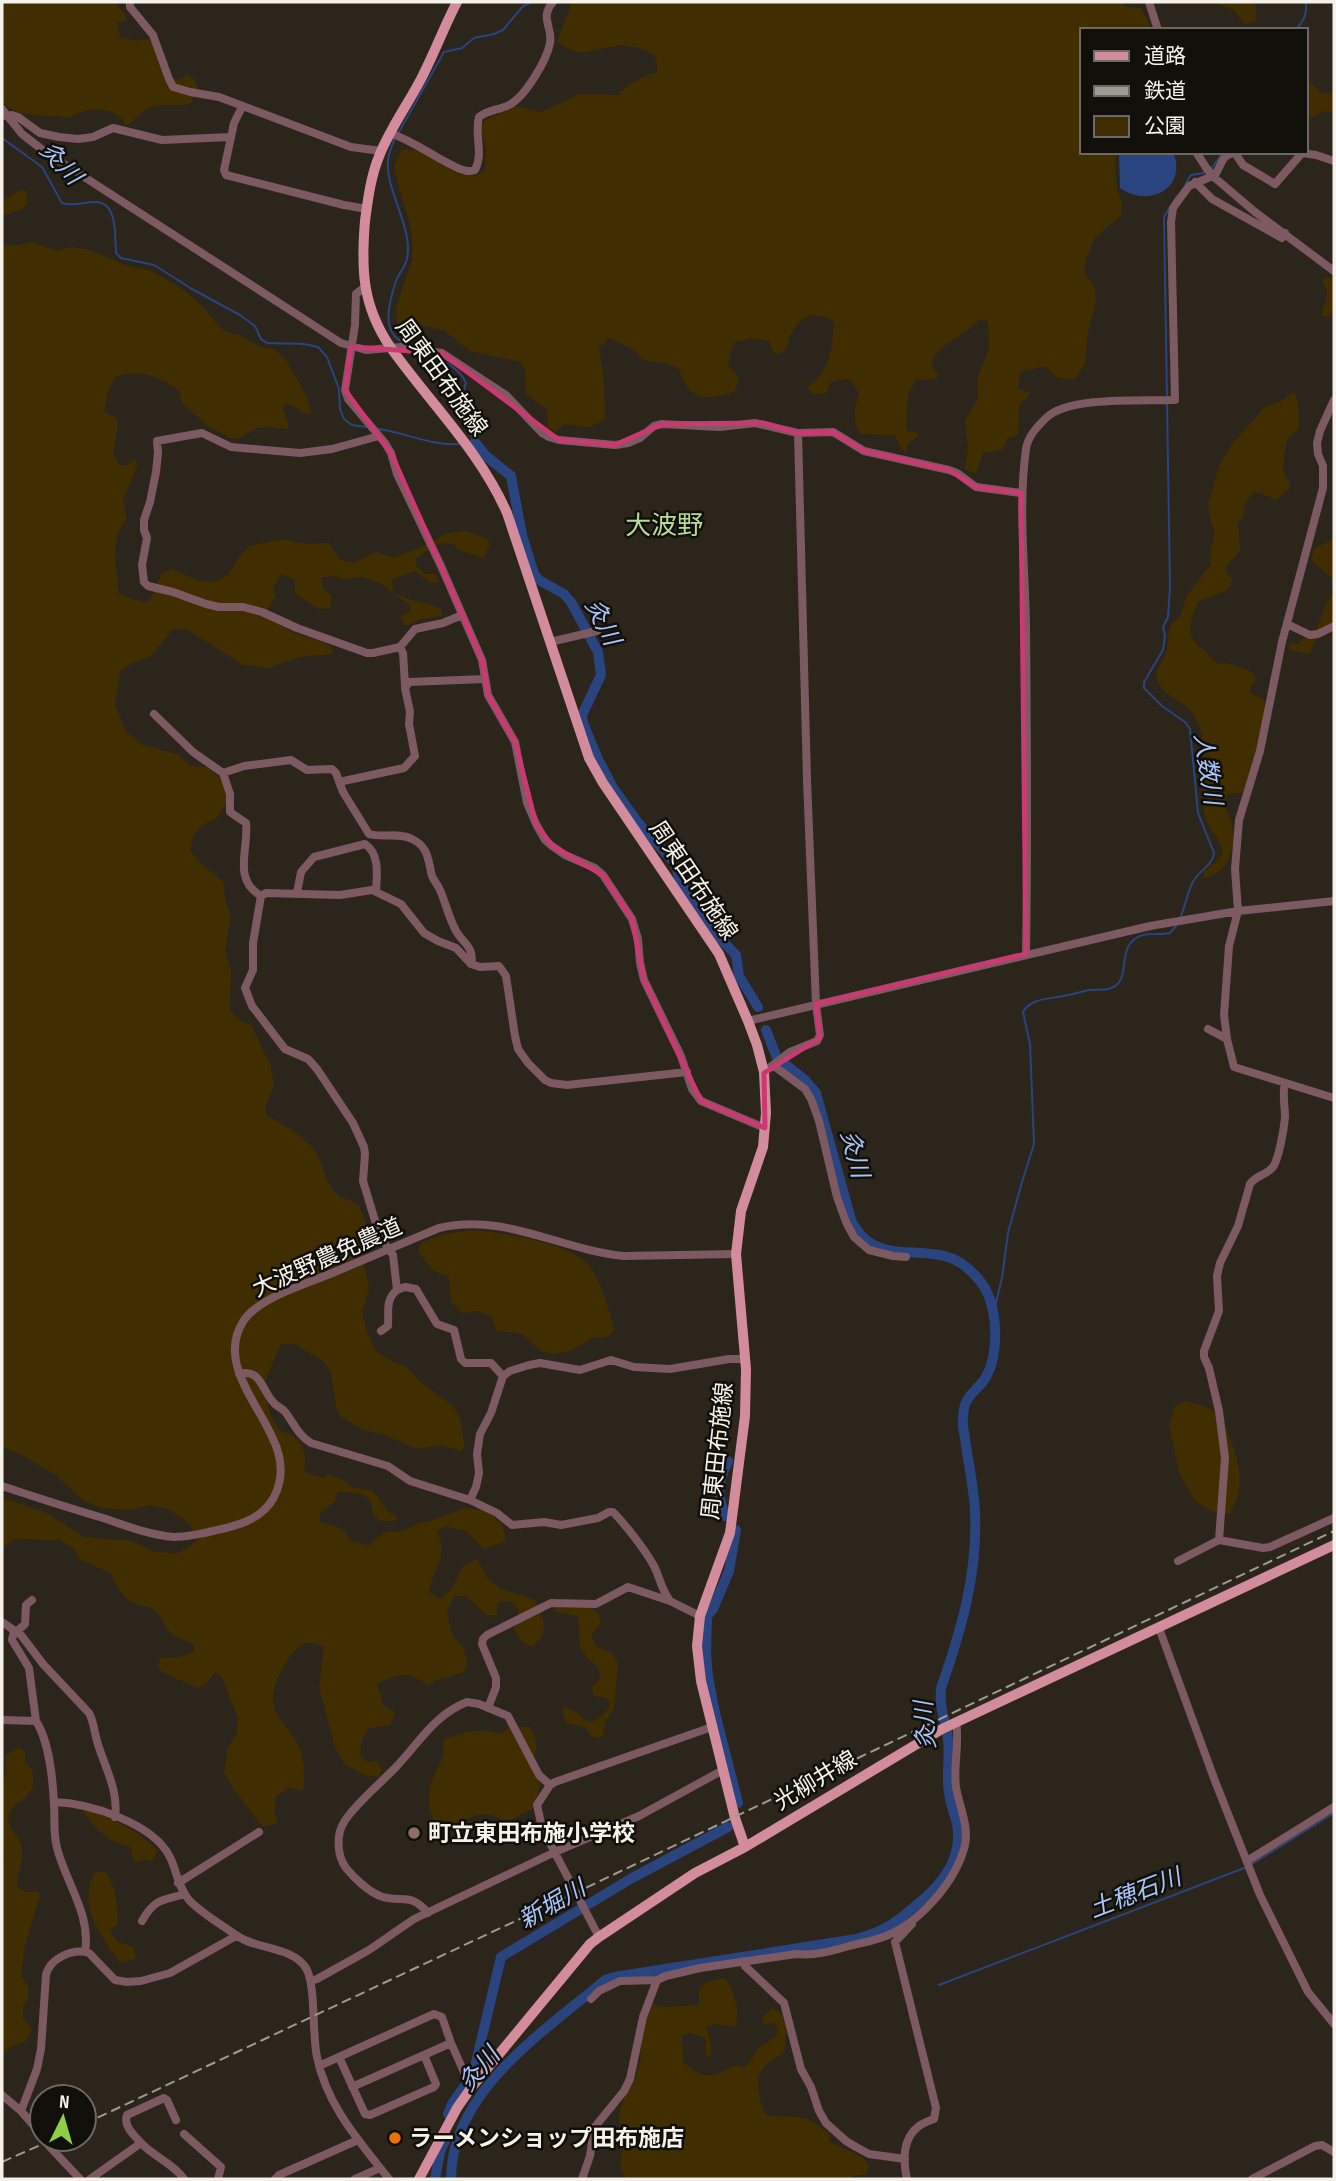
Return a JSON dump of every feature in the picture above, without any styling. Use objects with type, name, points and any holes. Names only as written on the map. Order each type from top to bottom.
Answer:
[{"type":"main road","name":"周東田布施線","points":[[457,2],[394,135],[381,151],[370,188],[362,263],[365,287],[374,318],[390,347],[465,443],[494,485],[507,513],[581,737],[593,764],[603,783],[719,954],[771,1068],[759,1163],[741,1211],[736,1254],[745,1359],[746,1416],[730,1533],[700,1616],[697,1646],[712,1727],[744,1847]]},
{"type":"main road","name":"光柳井線","points":[[419,2179],[457,2108],[471,2088],[598,1937],[695,1873],[950,1726],[1334,1545]]},
{"type":"street","points":[[130,2],[130,7],[153,35],[173,87],[219,97],[342,144],[381,151]]},
{"type":"street","points":[[394,135],[459,168],[469,172],[475,170],[480,152],[477,132],[479,117],[485,112],[510,104],[525,92],[551,42],[547,15],[553,2]]},
{"type":"street","points":[[1149,2],[1157,28]]},
{"type":"street","points":[[242,107],[233,123],[224,170],[226,175],[367,209]]},
{"type":"street","points":[[4,113],[18,117],[40,133],[68,138],[93,137],[113,128],[162,140],[231,137]]},
{"type":"street","points":[[4,113],[22,134],[44,151],[341,343],[366,350],[390,347],[442,353],[506,395],[549,438],[615,445],[640,438],[654,426],[662,424],[720,427],[755,423],[799,433],[833,432],[863,451],[949,470],[976,487],[1021,494]]},
{"type":"street","points":[[1197,154],[1214,178],[1226,189],[1334,271]]},
{"type":"street","points":[[1026,954],[1026,638],[1021,494],[1028,439],[1048,415],[1059,408],[1088,402],[1175,400],[1171,222],[1173,208],[1189,186],[1215,175],[1227,154]]},
{"type":"street","points":[[1236,154],[1243,165],[1275,184],[1301,154]]},
{"type":"street","points":[[1308,154],[1334,161]]},
{"type":"street","points":[[1195,182],[1212,199],[1282,238],[1285,233]]},
{"type":"street","points":[[365,287],[356,294],[345,390],[348,398],[391,453],[397,474],[482,660],[488,695],[515,742],[527,803],[536,824],[545,840],[565,855],[586,863],[603,875],[632,919],[644,980],[681,1056],[692,1089],[705,1104],[765,1128]]},
{"type":"street","points":[[1334,400],[1317,443],[1323,466],[1322,488],[1287,624],[1260,751],[1239,820],[1235,869],[1238,911],[1229,946],[1224,1015],[1234,1067],[1334,1098]]},
{"type":"street","points":[[375,432],[332,449],[300,453],[231,447],[202,433],[157,441],[156,472],[144,520],[147,538],[142,565],[144,582],[148,586],[206,604],[243,607],[262,612],[297,628],[367,653],[400,647],[415,629],[443,624],[462,615]]},
{"type":"street","points":[[799,433],[807,780],[816,1004],[820,1038],[783,1057],[771,1068],[805,1089],[811,1099],[837,1197],[854,1237],[870,1250],[906,1257]]},
{"type":"street","points":[[1287,624],[1310,635],[1334,626]]},
{"type":"street","points":[[550,642],[596,631]]},
{"type":"street","points":[[339,782],[404,768],[415,756],[403,653],[400,647]]},
{"type":"street","points":[[405,685],[408,682],[485,679]]},
{"type":"street","points":[[154,714],[193,752],[223,773],[230,794],[230,812],[243,820],[247,827],[244,840],[246,882],[248,887],[261,896]]},
{"type":"street","points":[[223,773],[244,766],[291,760],[307,770],[332,769],[369,834],[408,837],[425,850],[431,863],[432,875],[452,921],[458,934],[469,946],[471,964]]},
{"type":"street","points":[[297,893],[301,872],[314,857],[365,844],[376,855],[376,891]]},
{"type":"street","points":[[261,896],[297,893],[340,895],[365,890],[376,891],[401,904],[424,933],[456,948],[471,964],[480,967],[499,966],[506,976],[518,1049],[537,1074],[551,1083],[577,1084],[687,1072]]},
{"type":"street","points":[[261,896],[253,943],[253,970],[245,988],[246,994],[251,1006],[285,1049],[308,1059],[317,1069],[353,1123],[365,1154],[363,1181],[380,1237],[393,1255],[397,1290]]},
{"type":"street","points":[[748,1021],[1150,926],[1238,911],[1334,901]]},
{"type":"street","points":[[1208,1029],[1227,1039]]},
{"type":"street","points":[[1219,1540],[1225,1458],[1219,1411],[1204,1351],[1219,1311],[1217,1276],[1220,1263],[1238,1226],[1250,1184],[1254,1178],[1274,1166],[1277,1157],[1285,1116],[1285,1083]]},
{"type":"street","name":"大波野農免農道","points":[[2,1486],[159,1535],[203,1534],[251,1519],[262,1512],[275,1495],[279,1487],[281,1463],[275,1442],[239,1374],[236,1342],[244,1321],[252,1312],[278,1296],[439,1227],[474,1222],[506,1227],[575,1248],[607,1254],[736,1254]]},
{"type":"street","points":[[381,1331],[388,1326],[390,1296],[405,1287],[416,1289],[437,1324],[454,1331],[461,1359],[465,1363],[491,1363],[503,1376]]},
{"type":"street","points":[[470,1500],[478,1480],[477,1454],[480,1434],[491,1413],[503,1376],[518,1368],[540,1363],[580,1370],[611,1360],[634,1367],[670,1369],[729,1359],[745,1359]]},
{"type":"street","points":[[239,1374],[246,1373],[259,1378],[274,1404],[283,1410],[305,1440],[388,1466],[410,1481],[470,1500],[497,1513],[512,1525],[544,1522],[561,1525],[598,1518],[613,1512],[653,1564],[661,1587],[670,1601]]},
{"type":"street","points":[[1178,1561],[1219,1540],[1270,1547],[1334,1518]]},
{"type":"street","points":[[488,1708],[496,1687],[494,1673],[482,1644],[483,1639],[486,1635],[551,1603],[596,1604],[628,1587],[670,1601],[700,1616]]},
{"type":"street","points":[[32,1600],[26,1605],[25,1624],[16,1631],[12,1640],[29,1668],[36,1721],[48,1755],[56,1846],[85,1923],[85,1951]]},
{"type":"street","points":[[2,1622],[16,1631],[89,1713],[113,1784],[115,1817]]},
{"type":"street","points":[[1159,1628],[1260,1895],[1308,1992],[1334,2024]]},
{"type":"street","points":[[428,1913],[414,1900],[380,1896],[346,1869],[339,1852],[341,1829],[348,1817],[396,1768],[434,1722],[467,1702],[508,1716],[539,1775],[550,1785]]},
{"type":"street","points":[[2,1720],[36,1721]]},
{"type":"street","points":[[907,2179],[907,2142],[912,2132],[920,2125],[934,2119],[936,2108],[895,1942],[950,1881],[966,1842],[964,1819],[956,1787],[958,1732],[950,1726]]},
{"type":"street","points":[[598,1937],[542,1828],[537,1805],[550,1785],[712,1727]]},
{"type":"street","points":[[311,1981],[348,1963],[414,1919],[555,1852],[639,1816],[723,1770]]},
{"type":"street","points":[[54,1802],[82,1804],[134,1825],[160,1844],[170,1858],[178,1884],[191,1902],[243,1941],[299,1960],[307,1969],[311,1981],[315,2050],[327,2090],[339,2114],[389,2179]]},
{"type":"street","points":[[1247,1861],[1334,1807]]},
{"type":"street","points":[[178,1884],[259,1832]]},
{"type":"street","points":[[142,1921],[158,1900],[184,1894]]},
{"type":"street","points":[[591,1999],[609,1984],[620,1981],[657,1980],[700,1968],[796,1954],[818,1954],[870,1942],[889,1935],[927,1906]]},
{"type":"street","points":[[21,2111],[37,2069],[41,2049],[48,1966],[64,1955],[85,1951],[115,1980],[141,1981],[170,1973],[236,1936]]},
{"type":"street","points":[[744,1961],[745,1966],[784,2003],[802,2069],[826,2123],[846,2141],[869,2154],[905,2159]]},
{"type":"street","points":[[582,2179],[590,2156],[594,2128],[624,2091],[630,2079],[643,2017],[657,1980]]},
{"type":"street","points":[[319,2066],[435,2014],[442,2017],[471,2088]]},
{"type":"street","points":[[352,2087],[451,2043]]},
{"type":"street","points":[[339,2057],[365,2114],[370,2115],[434,2087],[436,2084],[424,2055]]},
{"type":"street","points":[[2,2095],[28,2119]]},
{"type":"street","points":[[176,2120],[164,2098],[127,2115],[125,2121],[148,2151],[180,2173],[184,2179]]},
{"type":"street","points":[[184,2134],[221,2166],[218,2179]]},
{"type":"street","points":[[275,2179],[358,2140]]},
{"type":"street","points":[[90,2179],[141,2143]]},
{"type":"street","points":[[1252,2179],[1315,2146],[1322,2145],[1334,2152]]},
{"type":"street","points":[[57,2153],[80,2179]]},
{"type":"street","points":[[355,2179],[380,2168]]},
{"type":"highlighted area","points":[[351,347],[442,353],[559,440],[615,445],[662,424],[763,423],[798,433],[833,432],[864,451],[949,470],[976,487],[1021,493],[1026,954],[816,1004],[820,1038],[764,1073],[765,1128],[701,1101],[644,980],[632,919],[603,875],[552,846],[536,824],[515,742],[488,695],[482,660],[441,566],[391,453],[345,390]]},
{"type":"green space","points":[[2,2],[117,2],[126,20],[117,23],[120,37],[137,41],[148,39],[153,43],[164,76],[179,80],[187,75],[194,79],[197,88],[191,103],[151,107],[126,126],[116,114],[108,111],[92,110],[69,118],[15,111],[2,101]]},
{"type":"green space","points":[[571,2],[1123,2],[1126,7],[1141,8],[1151,28],[1080,28],[1080,154],[1116,154],[1117,189],[1122,203],[1121,215],[1094,239],[1086,260],[1084,273],[1095,286],[1096,302],[1088,332],[1085,364],[1075,379],[1058,378],[1044,366],[1020,372],[1018,388],[1029,392],[1029,396],[1019,405],[1018,435],[1008,438],[1002,450],[983,453],[976,474],[965,469],[968,449],[965,421],[978,399],[977,380],[989,348],[988,321],[979,320],[939,351],[931,364],[939,376],[916,380],[908,394],[906,431],[918,433],[918,436],[907,445],[907,452],[901,449],[895,435],[860,434],[855,414],[859,394],[850,379],[830,383],[827,393],[811,394],[808,387],[826,366],[832,341],[834,322],[820,315],[808,316],[798,323],[789,337],[787,348],[779,354],[774,353],[769,341],[753,338],[733,343],[728,365],[739,378],[735,391],[717,397],[704,397],[692,392],[678,368],[667,363],[645,361],[634,350],[610,338],[599,347],[604,379],[605,419],[589,427],[563,425],[556,432],[548,427],[547,410],[526,394],[526,372],[521,362],[470,351],[445,331],[410,319],[403,328],[397,325],[396,308],[412,260],[412,234],[394,167],[401,150],[421,150],[456,173],[475,176],[485,170],[486,147],[481,129],[484,121],[514,106],[541,112],[580,94],[619,95],[631,84],[656,73],[658,68],[654,54],[640,49],[621,46],[579,52],[558,42]]},
{"type":"green space","points":[[1214,2],[1255,2],[1257,21],[1244,24],[1235,11]]},
{"type":"green space","points":[[1310,82],[1321,93],[1334,93],[1334,113],[1324,111],[1308,119]]},
{"type":"green space","points":[[21,190],[27,192],[27,203],[23,209],[2,216],[2,201]]},
{"type":"green space","points":[[32,242],[58,251],[71,247],[87,249],[125,265],[151,271],[180,287],[201,305],[224,331],[239,335],[260,347],[274,349],[286,360],[307,397],[312,413],[305,414],[285,404],[283,409],[288,429],[257,428],[238,439],[230,438],[207,425],[182,403],[179,390],[163,381],[141,373],[115,377],[107,394],[104,411],[116,418],[118,427],[113,453],[120,465],[128,465],[134,459],[138,464],[123,500],[127,519],[121,526],[116,544],[119,594],[145,603],[151,598],[162,573],[172,569],[197,580],[214,582],[228,575],[249,546],[285,539],[305,544],[329,543],[341,560],[353,563],[376,552],[394,558],[448,533],[466,531],[487,539],[490,545],[484,558],[459,550],[453,544],[440,543],[415,559],[417,567],[425,574],[435,574],[439,582],[430,583],[415,571],[392,579],[393,592],[441,609],[442,616],[421,619],[406,626],[400,618],[410,611],[410,606],[380,583],[362,577],[322,578],[322,587],[331,596],[330,608],[319,609],[295,594],[295,580],[281,574],[273,588],[276,597],[267,610],[268,618],[294,633],[325,643],[333,648],[332,654],[299,657],[269,668],[243,665],[188,630],[173,629],[152,655],[120,671],[115,704],[125,730],[141,744],[179,755],[190,766],[208,767],[220,778],[229,799],[216,819],[203,825],[193,836],[190,850],[202,865],[223,881],[231,918],[225,950],[231,970],[230,1010],[238,1019],[252,1026],[271,1067],[274,1086],[265,1106],[267,1116],[307,1142],[316,1153],[333,1190],[358,1204],[374,1234],[371,1246],[362,1254],[369,1288],[362,1312],[367,1332],[376,1351],[395,1363],[406,1366],[419,1381],[453,1406],[459,1416],[465,1446],[461,1451],[441,1445],[417,1449],[364,1430],[342,1418],[337,1411],[331,1372],[324,1362],[295,1344],[281,1344],[262,1388],[272,1418],[280,1431],[293,1436],[301,1444],[305,1456],[304,1470],[323,1478],[329,1474],[351,1487],[373,1491],[387,1510],[397,1517],[396,1521],[380,1521],[373,1513],[367,1498],[356,1493],[338,1492],[335,1501],[320,1514],[320,1522],[342,1529],[350,1540],[369,1546],[386,1532],[403,1531],[464,1508],[482,1510],[494,1517],[503,1526],[506,1541],[484,1549],[466,1531],[445,1526],[437,1532],[442,1548],[429,1592],[439,1599],[451,1590],[464,1565],[477,1559],[488,1579],[501,1589],[535,1600],[544,1625],[542,1636],[532,1647],[521,1641],[514,1629],[519,1610],[510,1601],[497,1603],[497,1615],[487,1615],[466,1596],[455,1596],[447,1611],[452,1634],[464,1649],[468,1665],[464,1672],[428,1685],[408,1675],[377,1684],[384,1706],[395,1712],[391,1725],[369,1728],[362,1740],[360,1754],[367,1762],[377,1761],[381,1767],[380,1777],[364,1775],[345,1764],[335,1748],[319,1687],[324,1647],[311,1642],[303,1644],[282,1669],[273,1700],[277,1714],[301,1752],[304,1766],[303,1790],[288,1788],[276,1797],[274,1812],[278,1823],[263,1827],[232,1787],[224,1772],[228,1748],[237,1734],[238,1718],[222,1677],[215,1673],[204,1686],[196,1688],[165,1674],[157,1666],[161,1658],[176,1658],[194,1652],[194,1644],[172,1634],[156,1612],[125,1597],[111,1573],[81,1560],[73,1548],[59,1540],[15,1539],[2,1549],[2,1498],[47,1513],[84,1537],[133,1541],[153,1551],[176,1554],[197,1542],[190,1524],[169,1509],[149,1505],[133,1510],[101,1508],[83,1500],[57,1476],[2,1446],[2,245]]},
{"type":"green space","points":[[1325,277],[1334,279],[1334,309],[1329,317],[1322,316],[1327,295],[1323,283]]},
{"type":"green space","points":[[1294,392],[1299,411],[1298,430],[1288,438],[1283,472],[1290,488],[1276,500],[1259,492],[1252,493],[1238,523],[1240,551],[1226,566],[1226,572],[1232,580],[1227,590],[1199,601],[1191,621],[1191,636],[1210,658],[1220,664],[1228,663],[1254,673],[1256,681],[1250,687],[1250,693],[1263,699],[1266,705],[1258,752],[1242,793],[1229,793],[1225,801],[1232,824],[1232,850],[1220,870],[1205,878],[1203,873],[1223,854],[1207,821],[1203,804],[1200,727],[1190,710],[1159,684],[1157,671],[1167,648],[1171,625],[1180,617],[1186,597],[1211,564],[1210,553],[1215,533],[1208,504],[1220,464],[1232,444],[1265,407]]},
{"type":"green space","points":[[1334,539],[1334,581],[1312,560],[1313,549]]},
{"type":"green space","points":[[1334,591],[1334,621],[1319,635],[1310,654],[1289,650],[1290,643],[1299,644],[1317,629]]},
{"type":"green space","points":[[473,1230],[537,1241],[583,1259],[599,1282],[615,1330],[607,1337],[593,1338],[568,1352],[553,1354],[541,1351],[522,1334],[497,1331],[492,1318],[478,1311],[462,1313],[451,1302],[449,1277],[434,1271],[418,1252],[420,1243],[445,1234]]},
{"type":"green space","points":[[1185,1401],[1213,1411],[1221,1419],[1233,1446],[1240,1481],[1230,1514],[1213,1512],[1195,1501],[1180,1475],[1169,1425],[1175,1406]]},
{"type":"green space","points":[[557,1606],[589,1607],[599,1614],[601,1624],[591,1635],[596,1646],[612,1653],[618,1663],[614,1709],[606,1721],[602,1737],[592,1736],[585,1727],[566,1723],[562,1707],[593,1722],[605,1713],[610,1705],[607,1698],[594,1696],[591,1688],[600,1679],[600,1674],[582,1650],[577,1616],[553,1611]]},
{"type":"green space","points":[[511,1726],[529,1727],[536,1741],[534,1768],[541,1783],[534,1808],[507,1822],[480,1814],[439,1828],[431,1813],[429,1796],[433,1778],[442,1759],[443,1740],[472,1731],[501,1734]]},
{"type":"green space","points":[[19,1747],[25,1752],[25,1762],[34,1778],[30,1792],[12,1808],[8,1820],[22,1850],[17,1887],[25,1892],[39,1892],[40,1896],[25,1945],[21,1976],[28,1986],[23,2017],[32,2029],[26,2041],[10,2047],[2,2055],[2,1783],[7,1770],[4,1757]]},
{"type":"green space","points":[[82,1808],[113,1820],[141,1836],[158,1851],[152,1861],[133,1861],[131,1847],[102,1834]]},
{"type":"green space","points":[[105,1871],[114,1890],[117,1908],[118,1924],[110,1930],[117,1941],[134,1948],[136,1959],[120,1963],[102,1937],[93,1917],[88,1897],[89,1885],[95,1872]]},
{"type":"green space","points":[[726,1978],[737,2009],[735,2027],[716,2024],[706,2027],[711,2044],[711,2057],[706,2055],[706,2038],[691,2033],[682,2036],[683,2062],[708,2076],[735,2065],[745,2068],[759,2048],[776,2036],[778,2027],[773,2023],[764,2024],[762,2018],[772,2008],[782,2014],[787,2031],[784,2052],[764,2067],[759,2076],[760,2097],[765,2113],[767,2116],[800,2117],[814,2122],[830,2135],[829,2141],[866,2161],[869,2165],[867,2174],[849,2179],[626,2179],[621,2162],[630,2133],[627,2124],[619,2123],[620,2113],[639,2067],[644,2031],[653,2004],[664,2007],[699,2005],[699,1991],[706,1982]]},
{"type":"water","points":[[1119,154],[1174,154],[1175,175],[1171,184],[1163,191],[1143,196],[1120,188]]},
{"type":"waterway","name":"灸川","points":[[399,132],[444,52],[462,48],[474,38],[503,30],[523,6],[532,2]]},
{"type":"waterway","name":"人数川","points":[[1297,28],[1304,18],[1306,2]]},
{"type":"waterway","name":"灸川","points":[[2,138],[42,167],[62,203],[95,202],[108,207],[114,222],[116,253],[121,258],[154,265],[240,315],[255,326],[261,339],[267,343],[318,347],[327,357],[339,389],[340,409],[344,419],[352,425],[367,427]]},
{"type":"waterway","name":"灸川","points":[[394,140],[388,171],[405,228],[408,251],[405,265],[393,290],[388,319],[394,335],[411,345]]},
{"type":"waterway","name":"人数川","points":[[1212,168],[1222,154]]},
{"type":"waterway","name":"人数川","points":[[1186,183],[1191,175],[1204,173]]},
{"type":"waterway","name":"人数川","points":[[1167,397],[1164,217],[1177,196]]},
{"type":"waterway","name":"灸川","points":[[424,353],[442,361],[463,377],[466,383],[461,407],[463,420],[475,442],[471,442]]},
{"type":"waterway","name":"人数川","points":[[1167,402],[1170,587],[1168,617],[1163,627],[1163,650],[1144,682],[1144,688],[1190,729],[1198,813],[1214,853],[1211,861],[1192,884],[1180,918]]},
{"type":"waterway","name":"灸川","points":[[379,429],[439,443],[459,444]]},
{"type":"waterway","name":"灸川","points":[[475,442],[486,456],[511,476],[522,535],[534,574],[539,580],[564,594],[571,602],[598,652],[601,675],[582,715],[597,757],[613,788],[639,824],[675,863],[680,882],[695,908],[736,955],[739,976],[758,1007]]},
{"type":"waterway","name":"人数川","points":[[994,1311],[1008,1233],[1034,1144],[1030,1044],[1023,1012],[1031,1004],[1043,999],[1111,988],[1118,984],[1121,978],[1126,954],[1134,940],[1143,935],[1170,933],[1176,926]]},
{"type":"waterway","name":"灸川","points":[[451,2179],[455,2147],[466,2118],[484,2091],[529,2043],[605,1980],[856,1939],[875,1933],[905,1915],[928,1895],[954,1858],[958,1836],[948,1787],[948,1746],[941,1688],[967,1602],[974,1557],[974,1503],[963,1425],[964,1409],[968,1398],[986,1377],[994,1355],[994,1314],[986,1290],[966,1267],[937,1254],[892,1251],[878,1247],[860,1233],[852,1223],[816,1093],[805,1080],[777,1058],[766,1030]]},
{"type":"waterway","name":"新堀川","points":[[725,1516],[719,1489],[728,1461]]},
{"type":"waterway","name":"新堀川","points":[[736,1530],[729,1571],[713,1609],[707,1616],[706,1653],[715,1713],[738,1803]]},
{"type":"waterway","name":"土穂石川","points":[[1252,1864],[1334,1813]]},
{"type":"waterway","name":"新堀川","points":[[473,2075],[501,1957],[632,1878],[728,1827]]},
{"type":"waterway","name":"土穂石川","points":[[939,1985],[1247,1867]]},
{"type":"waterway","name":"新堀川","points":[[448,2114],[463,2088]]},
{"type":"waterway","name":"新堀川","points":[[435,2179],[440,2152],[447,2136]]},
{"type":"railway","points":[[98,2117],[1334,1531]]},
{"type":"railway","points":[[2,2162],[28,2150]]},
{"type":"place","name":"町立東田布施小学校","points":[[414,1833]]},
{"type":"place","name":"ラーメンショップ田布施店","points":[[395,2138]]},
{"type":"district","name":"大波野","points":[[664,525]]}]
